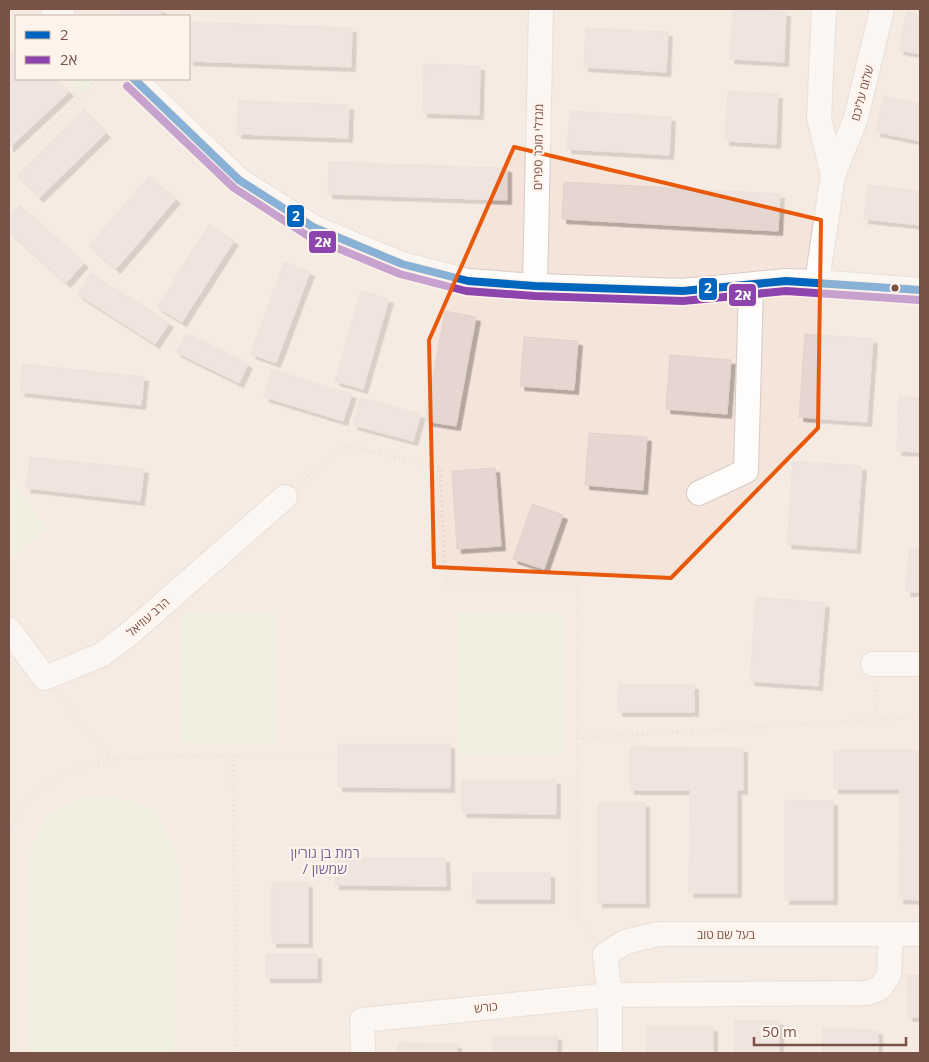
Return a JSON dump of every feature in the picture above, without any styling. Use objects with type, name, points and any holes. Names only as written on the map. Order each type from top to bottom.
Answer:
[{"type":"street","name":"מנדלי מוכר ספרים","points":[[535,286],[541,9]]},
{"type":"street","name":"שלום עליכם","points":[[824,9],[819,118],[833,175]]},
{"type":"street","name":"שלום עליכם","points":[[817,282],[833,175],[856,118],[882,9]]},
{"type":"street","points":[[135,80],[238,180],[313,228],[402,264],[468,280],[535,286],[683,292],[786,281],[920,290]]},
{"type":"street","points":[[700,493],[746,471],[750,285]]},
{"type":"street","name":"הרב עוזיאל","points":[[45,678],[101,655],[128,635],[284,497]]},
{"type":"street","points":[[9,630],[45,678]]},
{"type":"street","points":[[873,664],[920,664]]},
{"type":"street","name":"בעל שם טוב","points":[[605,955],[625,942],[658,934],[920,934]]},
{"type":"street","points":[[610,995],[867,993],[880,988],[889,975],[891,934]]},
{"type":"street","points":[[605,955],[610,995],[610,1053]]},
{"type":"street","name":"כורש","points":[[363,1053],[362,1020],[610,995]]},
{"type":"path","points":[[9,171],[96,80]]},
{"type":"path","points":[[284,497],[342,445],[440,468],[446,584],[578,584],[577,918],[605,955]]},
{"type":"path","points":[[873,664],[878,719]]},
{"type":"path","points":[[45,678],[111,759]]},
{"type":"path","points":[[577,738],[920,717]]},
{"type":"path","points":[[233,755],[237,1053]]},
{"type":"path","points":[[9,844],[10,832],[27,798],[67,773],[111,759],[233,755],[331,756]]},
{"type":"highlighted area","points":[[514,147],[821,220],[818,428],[671,578],[434,567],[429,340]]},
{"type":"shaded area","points":[[9,9],[920,9],[920,1053],[9,1053]]},
{"type":"green space","points":[[15,16],[15,41],[9,47],[9,17]]},
{"type":"green space","points":[[66,80],[96,80],[81,96]]},
{"type":"green space","points":[[9,477],[48,530],[9,559]]},
{"type":"green space","points":[[182,611],[276,613],[274,744],[180,742]]},
{"type":"green space","points":[[458,613],[565,614],[565,754],[458,754]]},
{"type":"green space","points":[[106,797],[131,800],[158,815],[173,844],[179,872],[174,1053],[27,1053],[27,881],[30,853],[37,831],[52,811],[78,798]]},
{"type":"building","points":[[120,9],[162,9],[161,15],[120,15]]},
{"type":"building","points":[[733,9],[786,12],[784,62],[730,59]]},
{"type":"building","points":[[907,12],[920,15],[920,54],[899,50]]},
{"type":"building","points":[[190,22],[352,28],[351,67],[190,61]]},
{"type":"building","points":[[586,28],[668,32],[666,72],[584,67]]},
{"type":"building","points":[[15,51],[15,80],[57,80],[69,92],[9,148],[9,57]]},
{"type":"building","points":[[424,64],[480,66],[479,115],[423,113]]},
{"type":"building","points":[[728,91],[778,94],[776,144],[725,141]]},
{"type":"building","points":[[884,96],[920,104],[920,141],[876,132]]},
{"type":"building","points":[[239,101],[349,105],[348,138],[237,134]]},
{"type":"building","points":[[84,110],[106,133],[39,198],[17,175]]},
{"type":"building","points":[[570,111],[671,117],[669,155],[567,149]]},
{"type":"building","points":[[329,162],[507,168],[507,200],[328,194]]},
{"type":"building","points":[[149,176],[176,199],[116,269],[89,246]]},
{"type":"building","points":[[564,182],[780,194],[778,231],[562,219]]},
{"type":"building","points":[[868,185],[920,191],[920,225],[864,219]]},
{"type":"building","points":[[20,205],[84,263],[66,283],[9,232],[9,217]]},
{"type":"building","points":[[209,225],[234,241],[182,322],[157,307]]},
{"type":"building","points":[[284,262],[310,272],[276,363],[251,354]]},
{"type":"building","points":[[91,273],[169,323],[155,344],[77,294]]},
{"type":"building","points":[[361,291],[389,299],[363,389],[335,381]]},
{"type":"building","points":[[445,311],[476,317],[456,426],[425,421]]},
{"type":"building","points":[[186,333],[248,364],[239,383],[176,352]]},
{"type":"building","points":[[805,334],[873,339],[867,422],[799,417]]},
{"type":"building","points":[[524,337],[578,341],[574,390],[520,386]]},
{"type":"building","points":[[670,355],[731,360],[727,414],[666,409]]},
{"type":"building","points":[[23,364],[144,377],[141,405],[20,392]]},
{"type":"building","points":[[272,370],[352,394],[343,421],[264,397]]},
{"type":"building","points":[[899,397],[920,398],[920,452],[897,451]]},
{"type":"building","points":[[360,398],[421,414],[413,441],[353,425]]},
{"type":"building","points":[[589,433],[647,437],[643,490],[585,485]]},
{"type":"building","points":[[30,457],[144,469],[140,501],[26,488]]},
{"type":"building","points":[[793,461],[862,466],[856,549],[787,544]]},
{"type":"building","points":[[495,468],[501,546],[457,549],[452,471]]},
{"type":"building","points":[[532,504],[563,515],[544,569],[513,559]]},
{"type":"building","points":[[909,548],[920,548],[920,592],[906,592]]},
{"type":"building","points":[[756,597],[825,603],[818,686],[750,681]]},
{"type":"building","points":[[619,685],[694,685],[694,712],[618,712]]},
{"type":"building","points":[[338,744],[450,744],[450,788],[338,787]]},
{"type":"building","points":[[630,747],[743,748],[743,790],[737,790],[737,893],[689,893],[690,790],[630,790]]},
{"type":"building","points":[[834,750],[920,750],[920,900],[899,899],[900,789],[834,789]]},
{"type":"building","points":[[462,780],[556,780],[556,814],[462,813]]},
{"type":"building","points":[[785,800],[833,801],[833,900],[785,900]]},
{"type":"building","points":[[598,803],[645,803],[645,903],[598,903]]},
{"type":"building","points":[[335,858],[445,858],[446,886],[335,885]]},
{"type":"building","points":[[473,873],[550,873],[550,899],[472,899]]},
{"type":"building","points":[[272,883],[308,883],[308,943],[272,943]]},
{"type":"building","points":[[266,954],[317,954],[317,978],[266,978]]},
{"type":"building","points":[[907,975],[920,976],[920,1017],[908,1017]]},
{"type":"building","points":[[735,1021],[779,1021],[779,1053],[735,1053]]},
{"type":"building","points":[[647,1027],[713,1027],[713,1053],[647,1053]]},
{"type":"building","points":[[823,1029],[878,1030],[878,1053],[823,1053]]},
{"type":"building","points":[[493,1036],[557,1036],[557,1053],[493,1053]]},
{"type":"building","points":[[398,1043],[457,1044],[457,1053],[398,1053]]},
{"type":"transit line","name":"2","points":[[135,80],[239,180],[313,227],[402,264],[468,281],[535,286],[683,291],[786,281],[920,290]]},
{"type":"transit line","name":"2א","points":[[127,86],[234,188],[308,236],[400,274],[466,291],[535,296],[683,301],[786,291],[919,300]]},
{"type":"district","name":"רמת בן גוריון / שמשון","points":[[325,860]]}]
